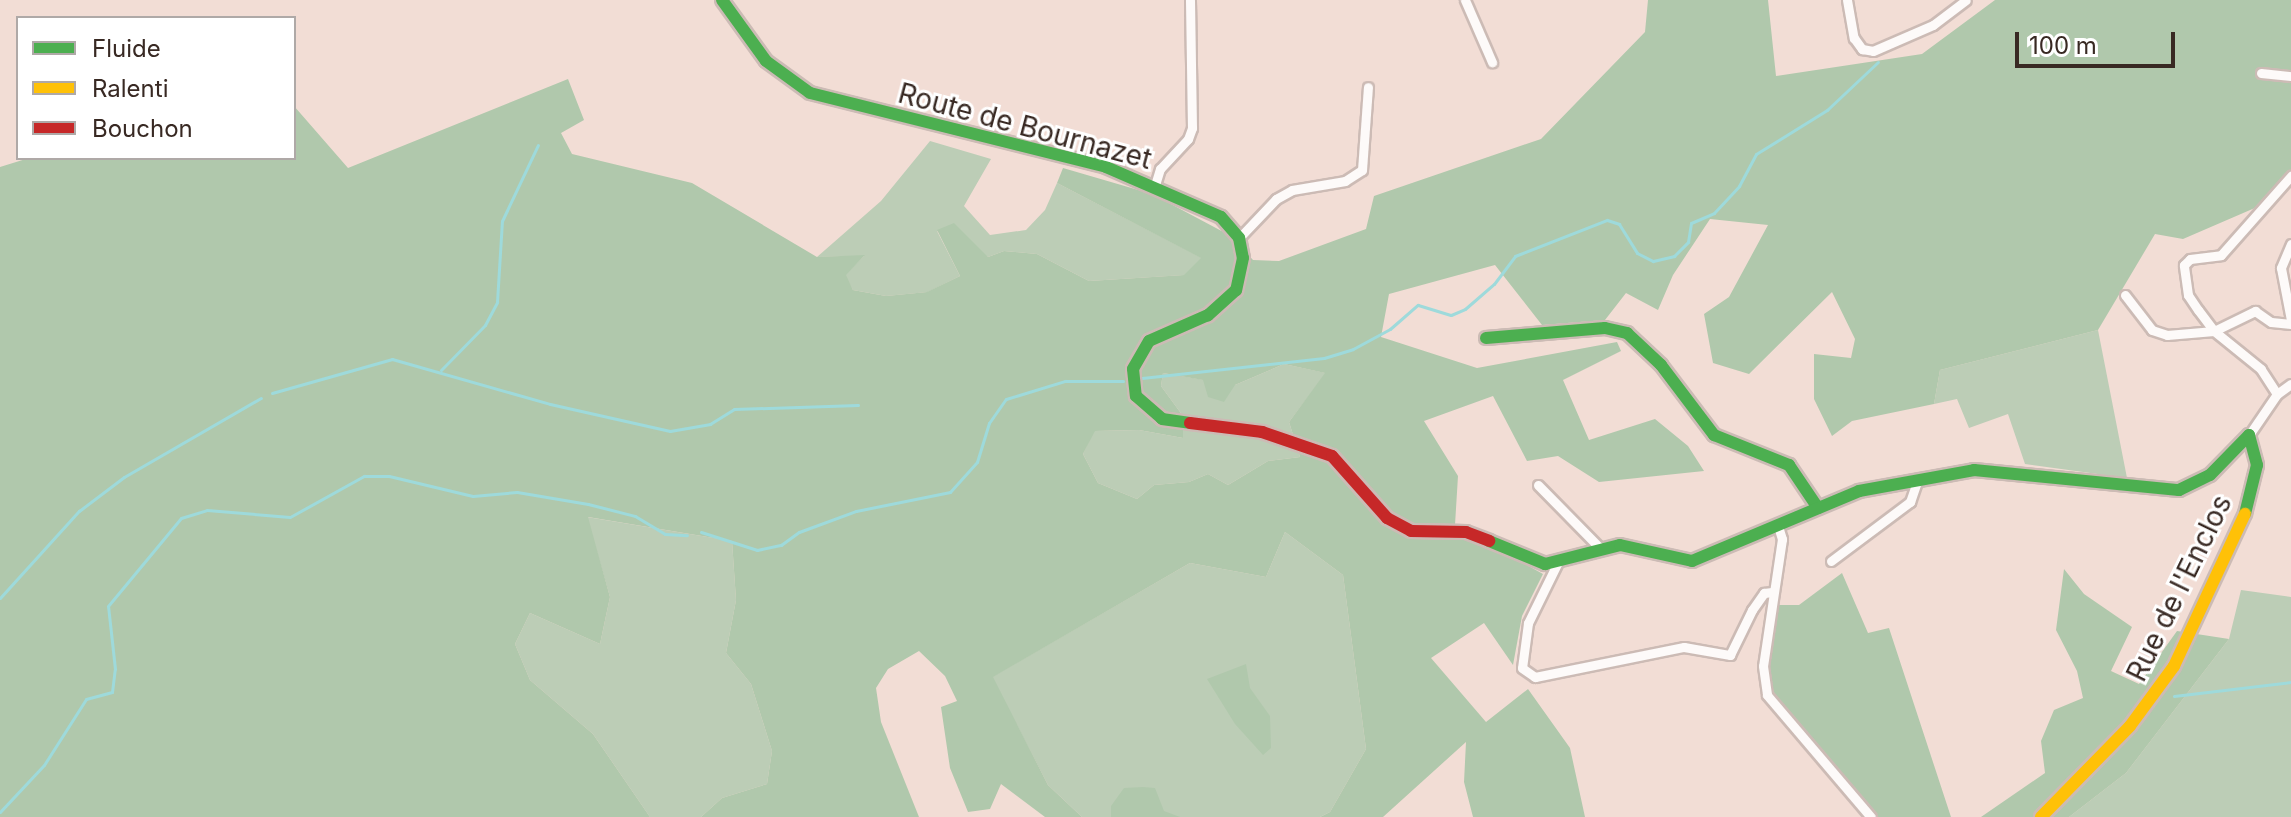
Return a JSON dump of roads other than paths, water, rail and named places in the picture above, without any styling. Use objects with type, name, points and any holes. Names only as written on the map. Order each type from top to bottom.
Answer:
[{"type":"street","name":"Route de Bournazet","points":[[722,0],[766,61],[810,93],[1063,156],[1155,185],[1221,217],[1239,238]]},
{"type":"street","points":[[1155,185],[1160,169],[1188,139],[1192,128],[1190,0]]},
{"type":"street","points":[[1465,0],[1492,62]]},
{"type":"street","points":[[1847,0],[1854,38],[1862,49],[1873,51],[1933,25],[1966,0]]},
{"type":"street","points":[[2261,73],[2291,76]]},
{"type":"street","points":[[1368,87],[1362,170],[1345,181],[1284,194],[1239,238],[1243,258],[1236,290],[1208,315],[1149,341],[1133,369],[1132,382],[1145,408],[1162,419],[1262,432],[1332,456],[1387,518],[1411,531],[1466,532],[1527,560],[1557,564],[1600,548],[1620,545],[1692,561],[1859,491],[1974,470],[2017,471],[2179,490],[2210,475],[2249,435],[2277,394],[2291,384]]},
{"type":"street","points":[[2277,394],[2261,369],[2214,331],[2188,295],[2184,265],[2190,259],[2221,255],[2291,176]]},
{"type":"street","points":[[2125,295],[2152,330],[2167,335],[2214,331],[2255,311],[2271,322],[2291,322],[2289,294],[2281,268],[2291,244]]},
{"type":"street","points":[[1486,338],[1605,328],[1627,333],[1661,365],[1714,435],[1789,465],[1818,508]]},
{"type":"street","name":"Rue de l'Enclos","points":[[2041,817],[2130,726],[2174,666],[2249,505],[2257,465],[2249,435]]},
{"type":"street","points":[[1831,561],[1910,502],[1918,479]]},
{"type":"street","points":[[1538,485],[1600,548]]},
{"type":"street","points":[[1778,526],[1782,539],[1763,666],[1767,695],[1871,817]]},
{"type":"street","points":[[1557,564],[1528,623],[1525,674],[1535,677],[1697,646],[1730,655],[1752,610],[1764,593],[1772,592]]},
{"type":"waterway","points":[[1142,378],[1324,358],[1353,349],[1390,329],[1418,305],[1451,315],[1465,309],[1494,284],[1515,256],[1607,220],[1619,224],[1637,253],[1653,261],[1674,256],[1688,242],[1691,223],[1714,213],[1739,186],[1756,154],[1827,110],[1878,62]]},
{"type":"waterway","points":[[441,370],[485,325],[497,302],[502,221],[538,145]]},
{"type":"waterway","points":[[272,393],[392,359],[550,404],[670,431],[710,424],[734,409],[858,405]]},
{"type":"waterway","points":[[701,532],[757,550],[781,545],[799,532],[856,511],[950,492],[977,462],[989,423],[1006,399],[1065,381],[1123,381]]},
{"type":"waterway","points":[[0,598],[79,511],[124,477],[261,398]]},
{"type":"waterway","points":[[0,812],[44,765],[86,699],[112,692],[115,669],[108,606],[181,518],[207,510],[290,517],[364,476],[389,476],[473,496],[517,492],[588,504],[635,516],[665,534],[687,535]]},
{"type":"waterway","points":[[2174,696],[2291,682]]}]
